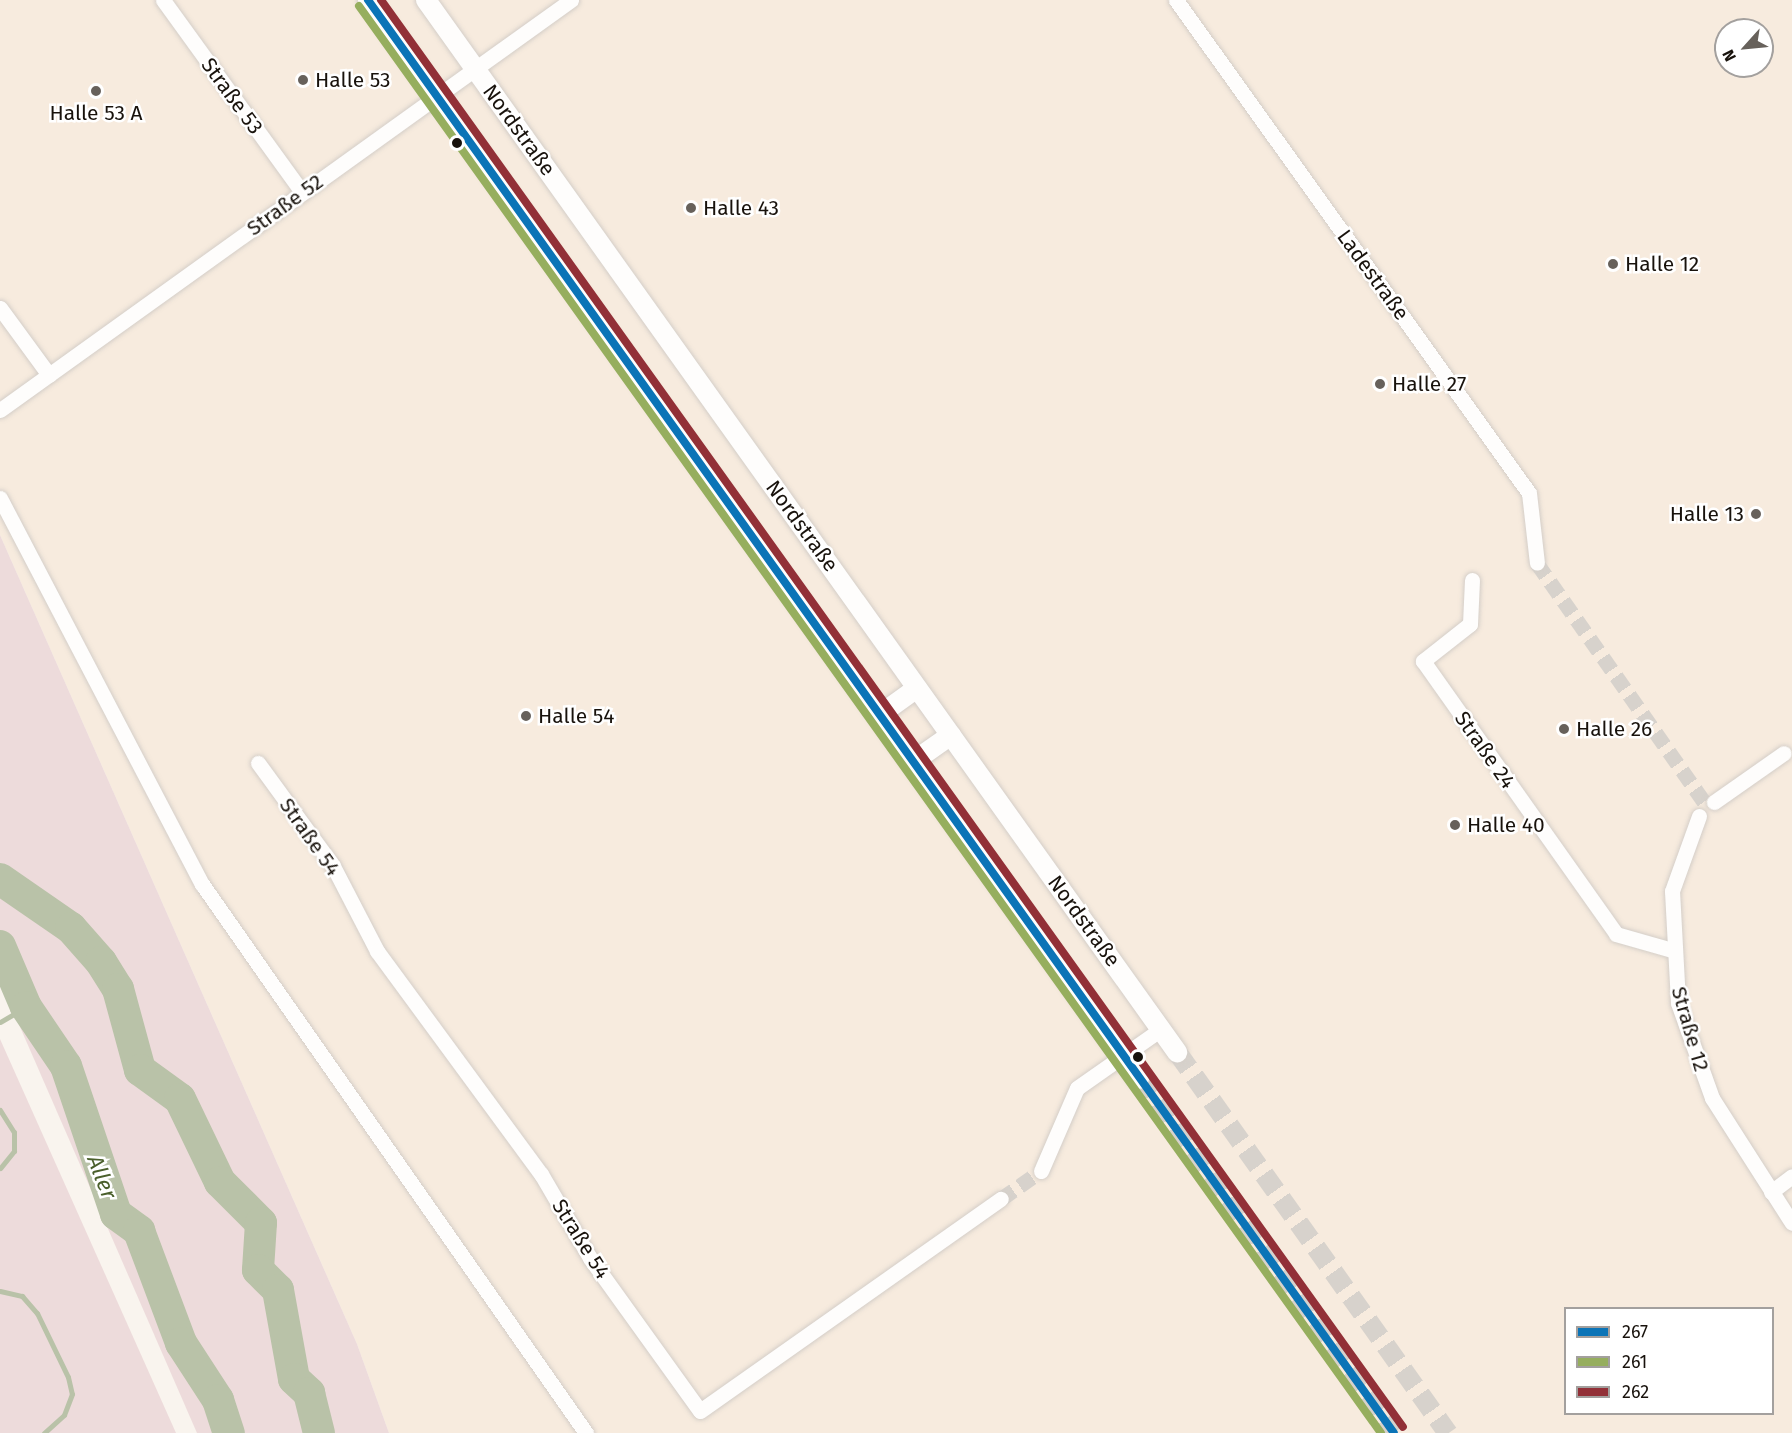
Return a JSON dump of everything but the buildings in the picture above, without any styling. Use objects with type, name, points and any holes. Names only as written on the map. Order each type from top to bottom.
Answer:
[{"type":"street","name":"Straße 53","points":[[163,0],[302,192]]},
{"type":"street","points":[[368,0],[881,714],[1139,1079]]},
{"type":"street","name":"Nordstraße","points":[[426,0],[1177,1052]]},
{"type":"street","name":"Straße 52","points":[[0,411],[571,0]]},
{"type":"street","name":"Ladestraße","points":[[1176,0],[1529,493],[1537,563]]},
{"type":"street","points":[[0,308],[49,375]]},
{"type":"street","points":[[0,498],[202,884],[586,1433]]},
{"type":"street","name":"Straße 24","points":[[1472,580],[1470,624],[1424,661],[1616,934],[1672,950]]},
{"type":"street","points":[[881,714],[917,688]]},
{"type":"street","points":[[914,761],[951,735]]},
{"type":"street","points":[[1714,802],[1784,753]]},
{"type":"street","name":"Straße 54","points":[[258,763],[333,866],[377,951],[541,1174],[590,1258],[700,1411],[1001,1199]]},
{"type":"street","name":"Straße 12","points":[[1700,816],[1672,891],[1672,950],[1678,1003],[1712,1098],[1792,1223]]},
{"type":"street","points":[[1041,1171],[1077,1088],[1161,1029]]},
{"type":"street","points":[[1771,1192],[1792,1176]]},
{"type":"shaded area","points":[[0,0],[1792,0],[1792,1433],[389,1433],[357,1344],[0,535]]},
{"type":"shaded area","points":[[0,535],[357,1344],[389,1433],[197,1433],[0,981]]},
{"type":"shaded area","points":[[0,1039],[176,1433],[0,1433]]},
{"type":"waterway","points":[[0,879],[71,928],[101,962],[118,989],[140,1070],[180,1099],[220,1182],[261,1223],[258,1270],[278,1290],[294,1379],[309,1393],[319,1433]]},
{"type":"waterway","name":"Aller","points":[[0,946],[26,1007],[66,1066],[116,1214],[139,1231],[181,1343],[218,1400],[229,1433]]},
{"type":"waterway","points":[[0,1022],[26,1007]]},
{"type":"waterway","points":[[0,1110],[14,1132],[14,1151],[0,1168]]},
{"type":"waterway","points":[[0,1291],[22,1296],[37,1313],[68,1377],[72,1394],[64,1415],[44,1433]]},
{"type":"tunnel","points":[[1537,563],[1708,807]]},
{"type":"tunnel","points":[[1177,1052],[1448,1433]]},
{"type":"tunnel","points":[[1139,1079],[1394,1433]]},
{"type":"tunnel","points":[[1001,1199],[1041,1171]]},
{"type":"transit line","name":"267","points":[[368,0],[1394,1433]]},
{"type":"transit line","name":"262","points":[[381,0],[1403,1427]]},
{"type":"transit line","name":"261","points":[[359,6],[1381,1433]]},
{"type":"place","name":"Halle 53","points":[[303,80]]},
{"type":"place","name":"Halle 53 A","points":[[96,91]]},
{"type":"place","name":"Halle 43","points":[[691,208]]},
{"type":"place","name":"Halle 12","points":[[1613,264]]},
{"type":"place","name":"Halle 27","points":[[1380,384]]},
{"type":"place","name":"Halle 13","points":[[1756,514]]},
{"type":"place","name":"Halle 54","points":[[526,716]]},
{"type":"place","name":"Halle 26","points":[[1564,729]]},
{"type":"place","name":"Halle 40","points":[[1455,825]]}]
